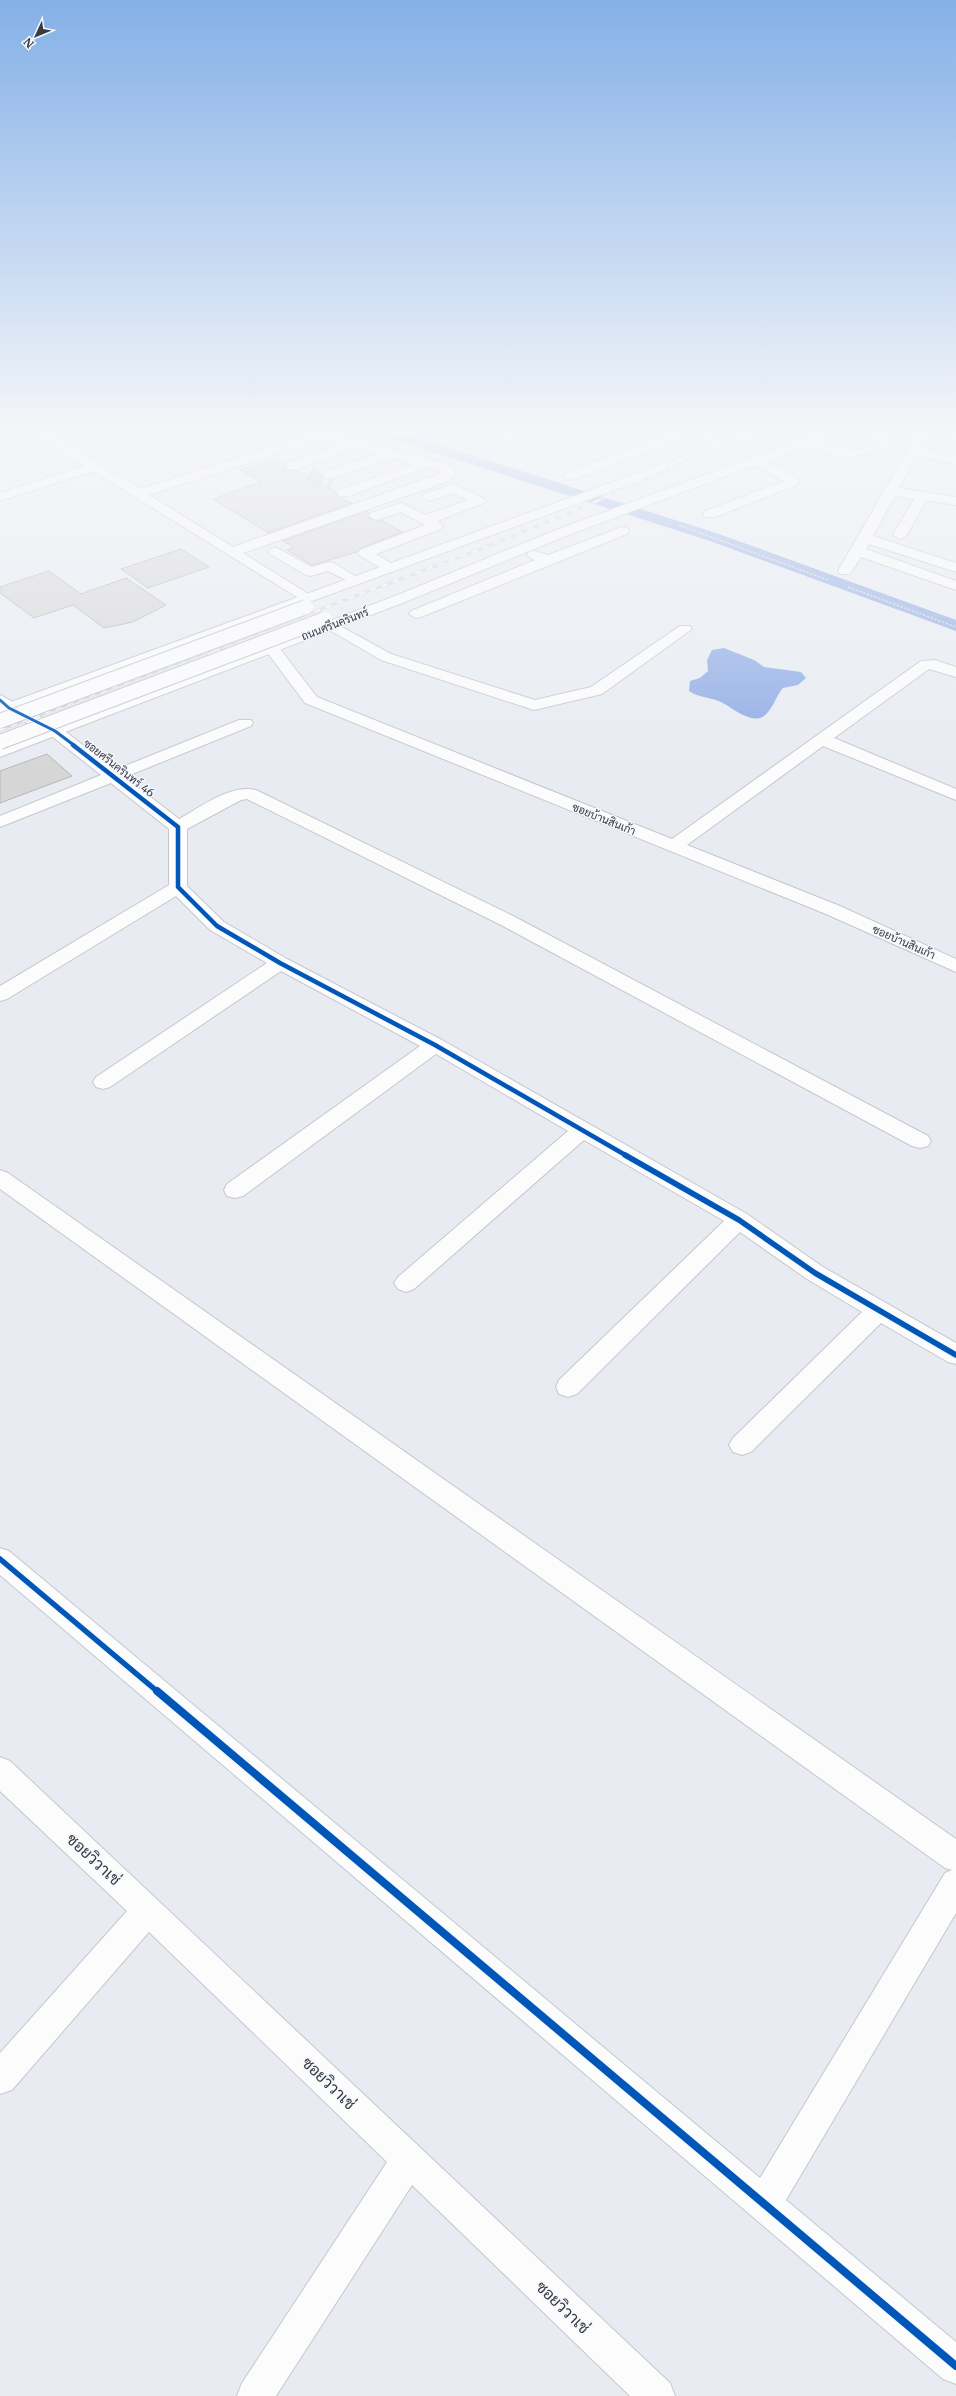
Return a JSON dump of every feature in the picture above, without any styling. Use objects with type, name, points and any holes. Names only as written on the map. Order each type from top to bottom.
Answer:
[{"type":"street","points":[[223,546],[306,602]]},
{"type":"street","points":[[233,552],[251,546]]},
{"type":"street","points":[[247,561],[290,546]]},
{"type":"street","points":[[275,551],[311,572],[384,546]]},
{"type":"street","points":[[0,721],[306,602],[354,580],[451,546]]},
{"type":"street","points":[[3,706],[221,629],[438,557],[465,546]]},
{"type":"street","points":[[0,742],[328,622],[528,546]]},
{"type":"street","name":"ถนนศรีนครินทร์","points":[[0,752],[264,651],[328,622],[531,546]]},
{"type":"street","points":[[416,614],[584,546]]},
{"type":"street","points":[[845,571],[860,546]]},
{"type":"street","points":[[888,546],[956,568]]},
{"type":"street","points":[[519,551],[548,560]]},
{"type":"street","points":[[858,551],[956,586]]},
{"type":"street","points":[[365,553],[390,567]]},
{"type":"street","points":[[329,566],[354,580]]},
{"type":"street","points":[[328,622],[386,657],[534,705],[596,691],[685,629]]},
{"type":"street","points":[[221,629],[207,644],[208,650],[223,656],[264,651]]},
{"type":"street","name":"ซอยบ้านสินเก้า","points":[[264,651],[311,700],[833,910],[956,966]]},
{"type":"street","points":[[673,846],[926,664],[935,665],[956,672]]},
{"type":"street","name":"ซอยศรีนครินทร์ 46","points":[[3,706],[55,731],[174,824]]},
{"type":"street","points":[[0,822],[244,723]]},
{"type":"street","points":[[821,739],[956,795]]},
{"type":"street","points":[[920,1141],[508,921],[250,794],[237,795],[174,824],[178,887],[217,926],[280,963],[434,1045],[581,1131],[739,1220],[815,1273],[956,1355]]},
{"type":"street","points":[[0,995],[178,887]]},
{"type":"street","points":[[103,1082],[280,963]]},
{"type":"street","points":[[235,1190],[434,1045]]},
{"type":"street","points":[[406,1283],[581,1131]]},
{"type":"street","points":[[0,1178],[956,1857]]},
{"type":"street","points":[[568,1387],[739,1220]]},
{"type":"street","points":[[742,1445],[879,1310]]},
{"type":"street","points":[[0,1559],[956,2366]]},
{"type":"street","name":"ซอยวิวาเช่","points":[[0,1771],[148,1910],[657,2396]]},
{"type":"street","points":[[764,2204],[956,1884]]},
{"type":"street","points":[[0,2078],[148,1910]]},
{"type":"street","points":[[254,2396],[409,2159]]},
{"type":"path","points":[[736,546],[829,580]]},
{"type":"path","points":[[844,586],[956,627]]},
{"type":"water","points":[[724,648],[754,660],[764,667],[801,672],[806,678],[798,685],[783,688],[768,712],[763,717],[751,718],[744,716],[721,702],[689,691],[690,681],[700,678],[708,671],[707,660],[712,650]]},
{"type":"building","points":[[292,546],[367,546],[359,549],[357,552],[312,565],[287,550],[294,547]]},
{"type":"building","points":[[181,549],[209,567],[148,588],[121,569]]},
{"type":"building","points":[[49,571],[81,594],[126,578],[166,605],[133,622],[104,628],[73,605],[34,618],[0,593],[0,587]]},
{"type":"building","points":[[47,754],[72,776],[0,803],[0,771]]},
{"type":"waterway","points":[[737,546],[956,626]]},
{"type":"railway","points":[[0,730],[489,546]]},
{"type":"cycle path","points":[[0,700],[9,708],[55,731],[178,827],[178,887],[217,926],[280,963],[435,1045],[739,1220],[815,1273],[956,1355]]},
{"type":"cycle path","points":[[0,1559],[956,2366]]}]
